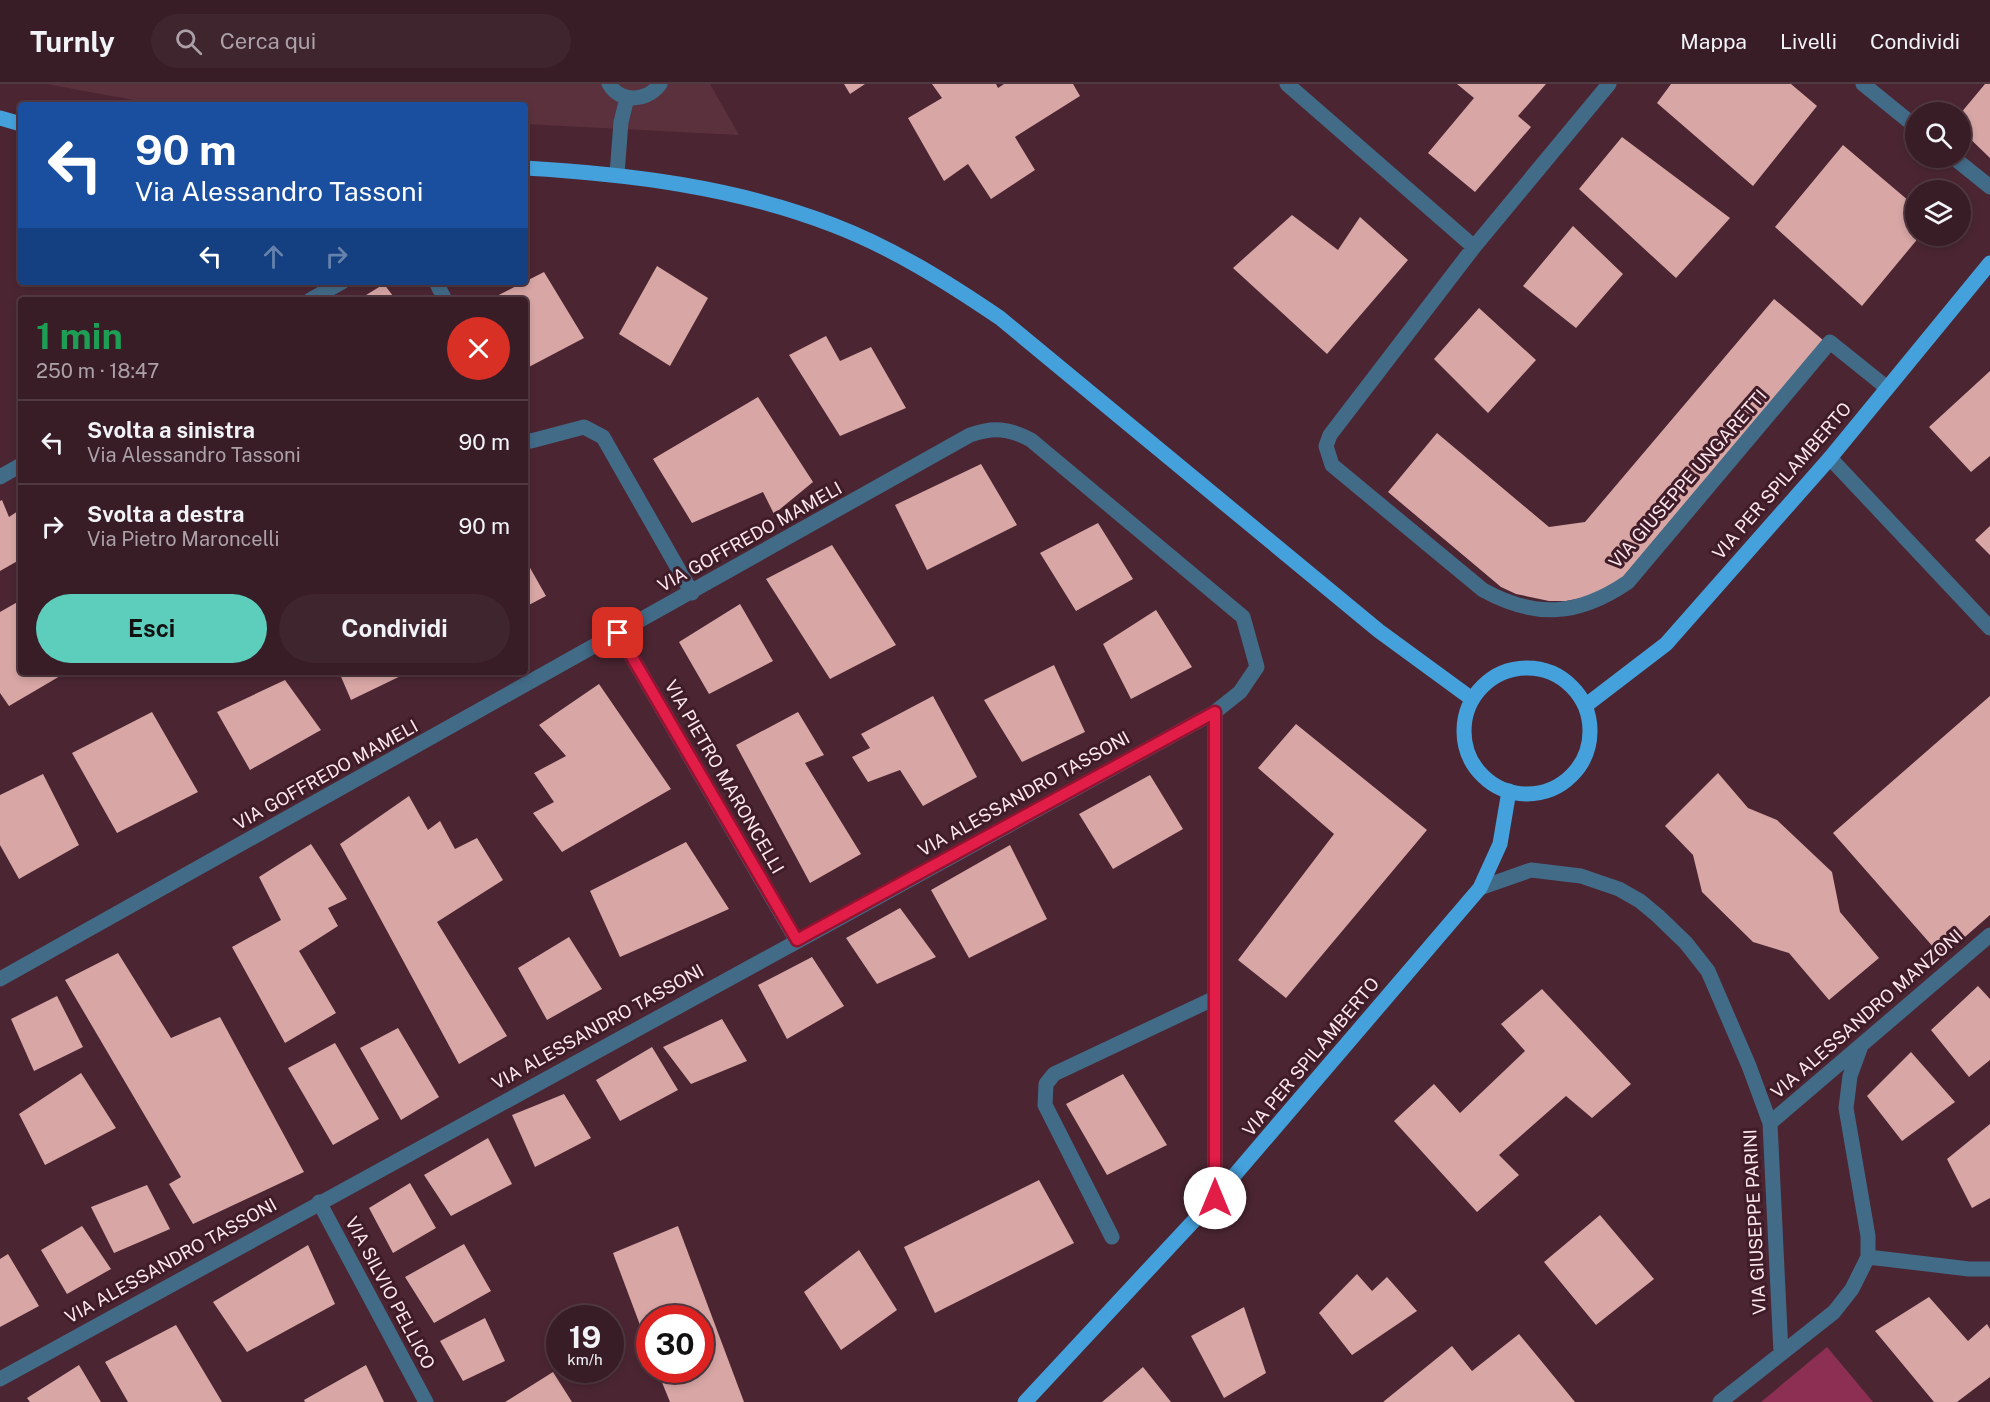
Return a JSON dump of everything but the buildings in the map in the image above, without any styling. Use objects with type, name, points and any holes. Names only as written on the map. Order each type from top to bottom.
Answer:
[{"type":"main road","points":[[0,118],[18,123]]},
{"type":"main road","points":[[528,168],[617,174],[746,197],[822,221],[904,258],[949,283],[1000,318],[1379,631],[1472,699]]},
{"type":"main road","name":"VIA PER SPILAMBERTO","points":[[1586,706],[1666,644],[1830,458],[1886,387],[1990,264]]},
{"type":"main road","points":[[1531,668],[1554,673],[1572,687],[1586,706],[1590,736],[1589,746],[1581,765],[1567,780],[1549,790],[1529,794],[1509,791],[1492,783],[1478,770],[1468,754],[1464,735],[1465,717],[1472,699],[1488,682],[1508,671],[1531,668]]},
{"type":"main road","name":"VIA PER SPILAMBERTO","points":[[1025,1402],[1215,1198],[1480,888],[1500,844],[1509,791]]},
{"type":"street","points":[[609,84],[627,98],[647,96],[660,84]]},
{"type":"street","points":[[1287,84],[1474,247]]},
{"type":"street","name":"VIA GIUSEPPE UNGARETTI","points":[[1609,84],[1474,247],[1330,435],[1326,446],[1332,465],[1483,590],[1503,601],[1530,610],[1574,608],[1608,596],[1628,582],[1830,342],[1886,387]]},
{"type":"street","points":[[1863,84],[1905,118]]},
{"type":"street","points":[[617,174],[621,122],[627,98]]},
{"type":"street","points":[[1966,168],[1990,187]]},
{"type":"street","points":[[315,297],[337,285]]},
{"type":"street","points":[[528,440],[584,427],[603,437],[692,593]]},
{"type":"street","name":"VIA GOFFREDO MAMELI","points":[[0,979],[692,593],[970,435],[1000,428],[1017,432],[1031,440],[1243,617]]},
{"type":"street","points":[[1830,458],[1990,627]]},
{"type":"street","points":[[0,477],[18,467]]},
{"type":"street","name":"VIA ALESSANDRO TASSONI","points":[[0,1379],[1215,712],[1240,692],[1257,667],[1243,617]]},
{"type":"street","name":"VIA PIETRO MARONCELLI","points":[[618,633],[797,940]]},
{"type":"street","points":[[1215,712],[1215,1198]]},
{"type":"street","name":"VIA GIUSEPPE PARINI","points":[[1480,888],[1531,870],[1581,876],[1619,889],[1640,901],[1658,916],[1686,943],[1708,971],[1749,1066],[1770,1123],[1781,1353]]},
{"type":"street","name":"VIA ALESSANDRO MANZONI","points":[[1770,1123],[1990,935]]},
{"type":"street","points":[[1112,1237],[1045,1105],[1046,1084],[1054,1074],[1215,998]]},
{"type":"street","points":[[1720,1402],[1834,1312],[1852,1289],[1868,1257],[1868,1236],[1846,1108],[1850,1076],[1861,1046]]},
{"type":"street","name":"VIA SILVIO PELLICO","points":[[319,1202],[426,1402]]},
{"type":"street","points":[[1868,1257],[1969,1269],[1990,1269]]},
{"type":"shaded area","points":[[47,84],[710,84],[739,135],[528,124],[528,102],[144,102]]},
{"type":"shaded area","points":[[1827,1347],[1873,1402],[1761,1402]]},
{"type":"route","points":[[618,633],[797,940],[1215,712],[1215,1198]]}]
